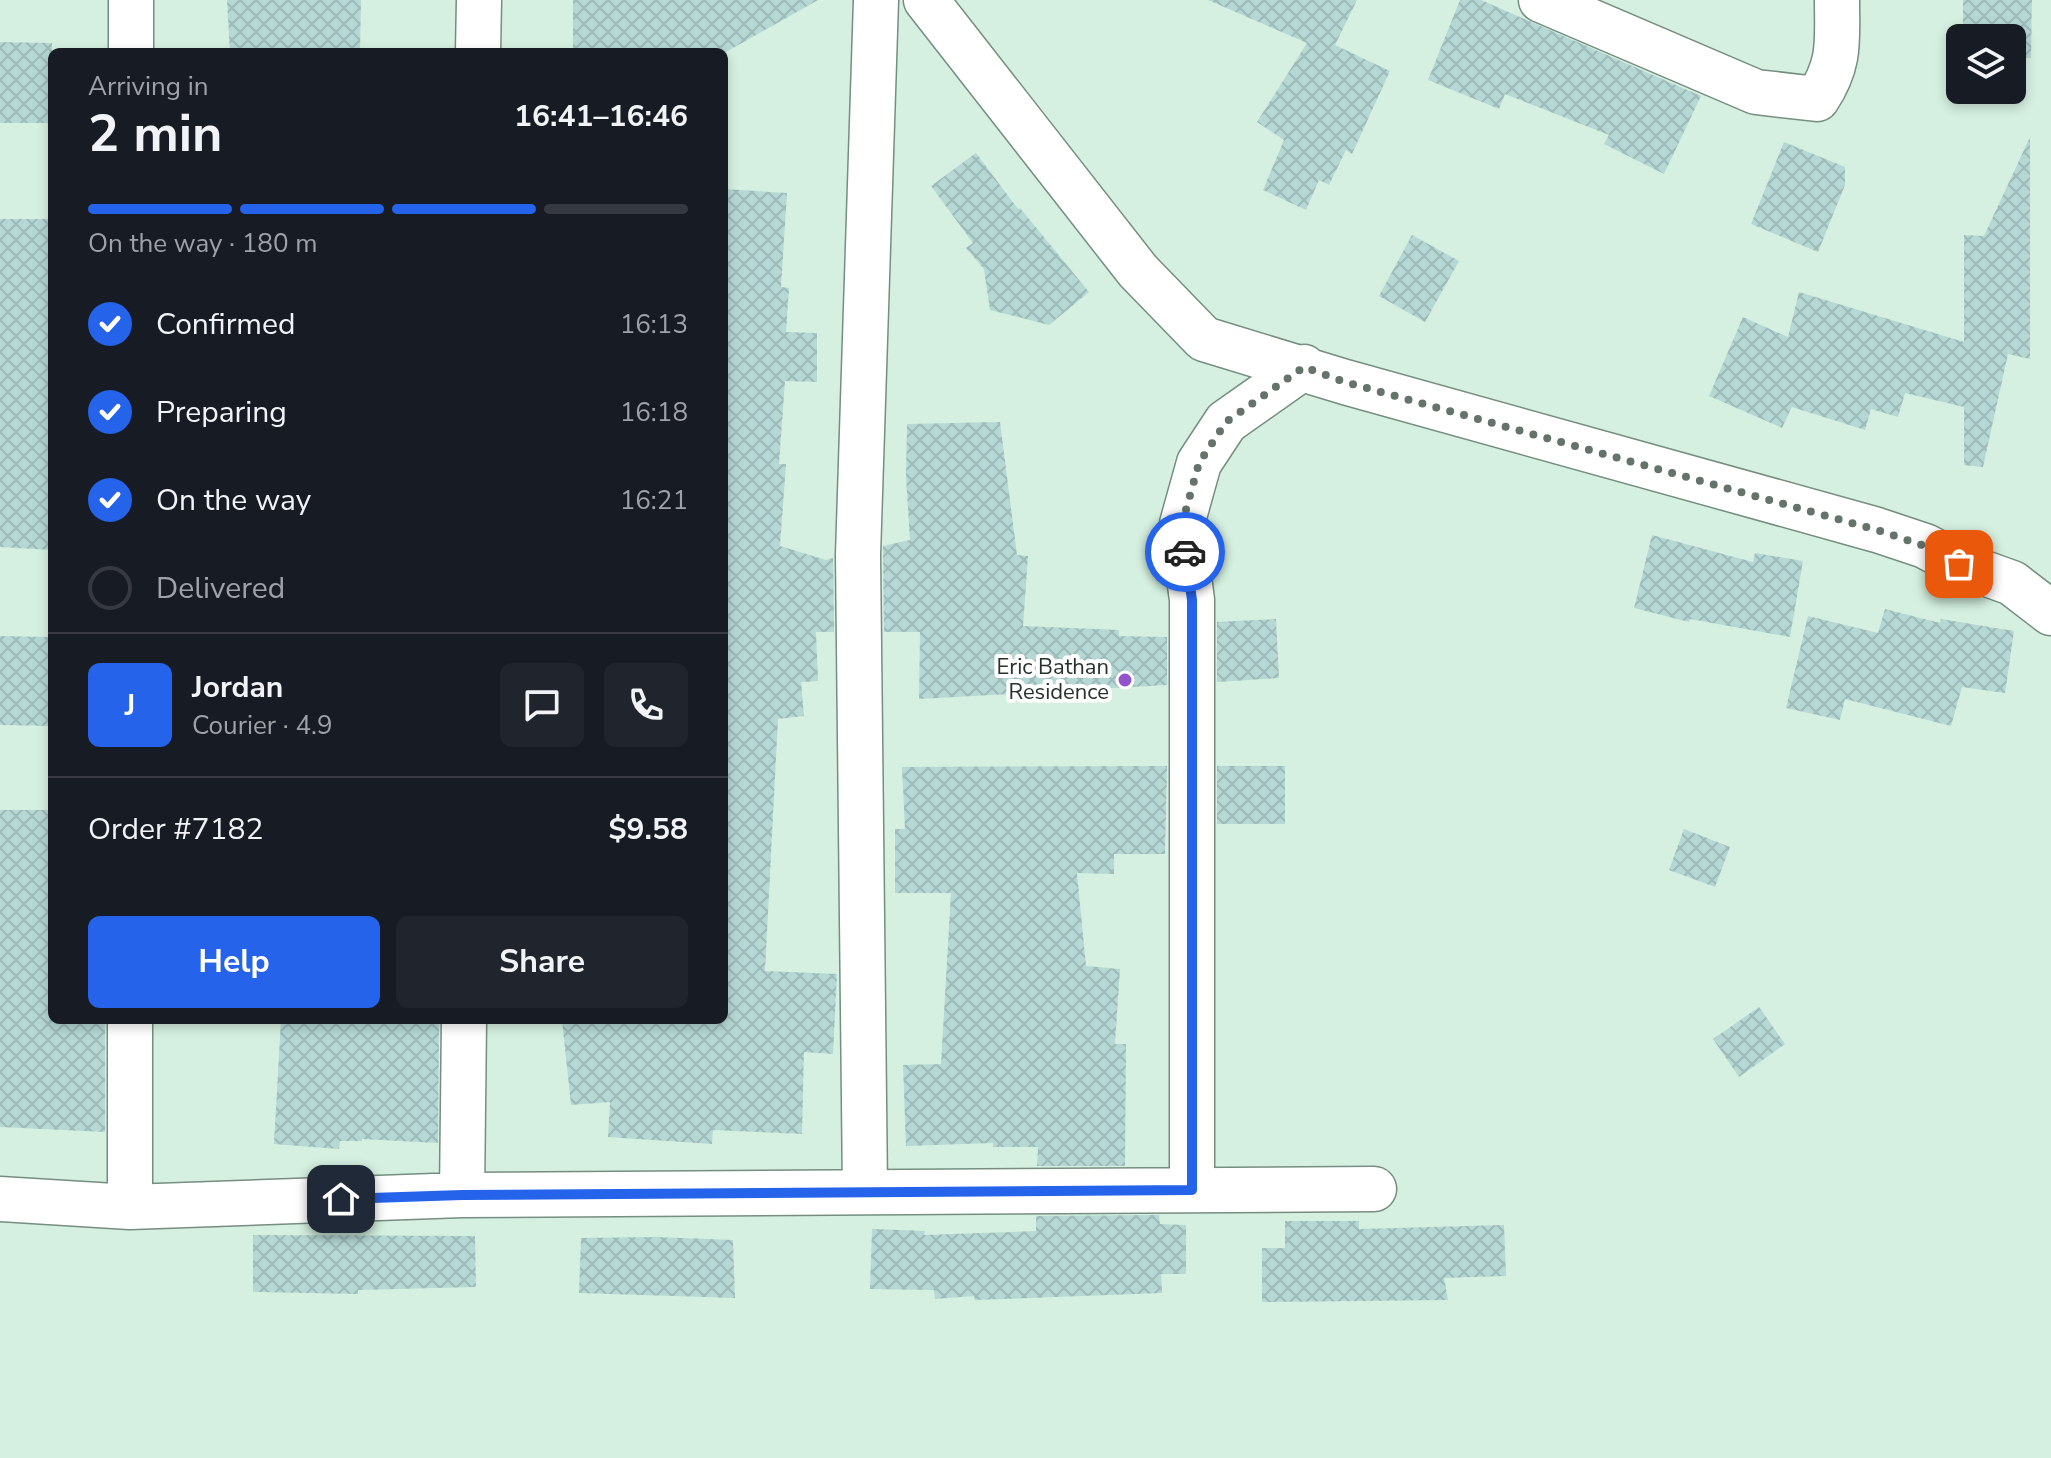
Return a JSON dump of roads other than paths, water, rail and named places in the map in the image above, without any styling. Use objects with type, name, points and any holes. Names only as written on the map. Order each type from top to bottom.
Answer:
[{"type":"street","points":[[131,0],[131,48]]},
{"type":"street","points":[[478,48],[479,0]]},
{"type":"street","points":[[865,1191],[858,555],[876,0]]},
{"type":"street","points":[[926,0],[1138,271],[1204,339],[1345,382],[1877,530],[1925,546],[1959,564],[2012,583],[2051,613]]},
{"type":"street","points":[[1541,0],[1756,92],[1817,99],[1831,78],[1836,60],[1837,0]]},
{"type":"street","points":[[1192,1190],[1192,600],[1182,524],[1199,463],[1226,422],[1304,367]]},
{"type":"street","points":[[130,1024],[130,1207]]},
{"type":"street","points":[[462,1195],[464,1024]]},
{"type":"street","points":[[0,1199],[130,1207],[462,1195],[1374,1189]]},
{"type":"place","name":"Eric Bathan Residence","points":[[1125,680]]}]
